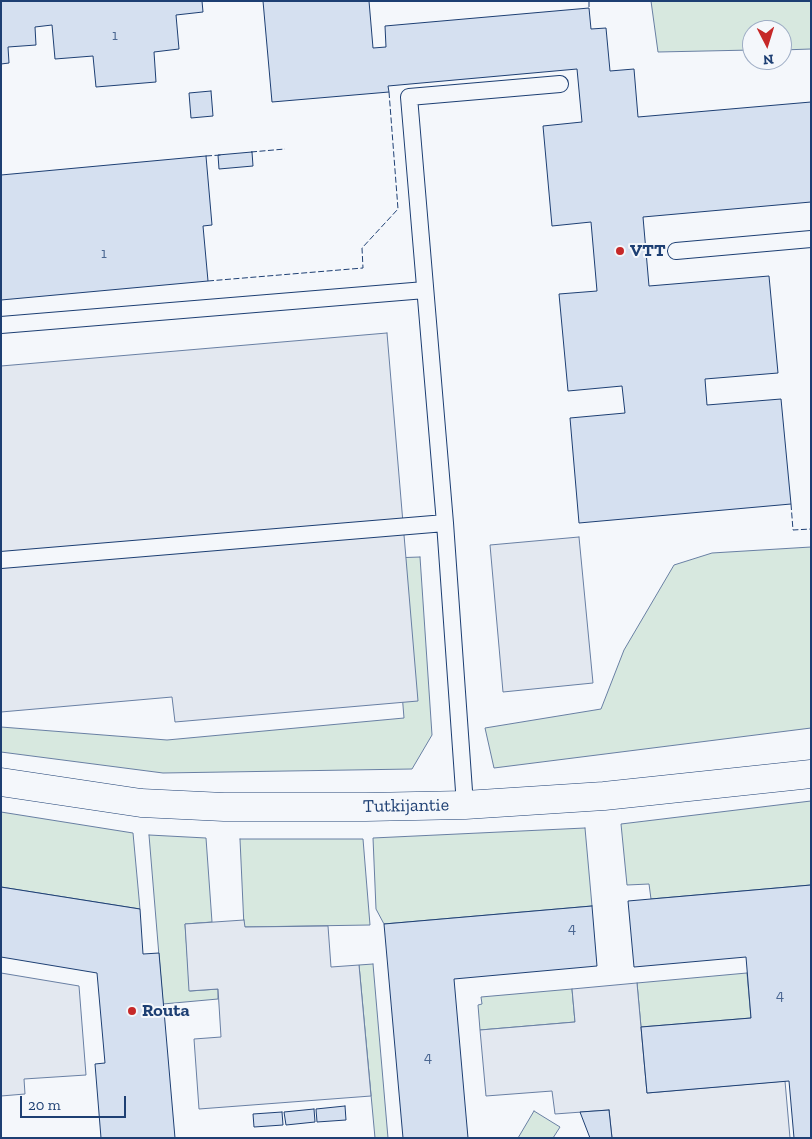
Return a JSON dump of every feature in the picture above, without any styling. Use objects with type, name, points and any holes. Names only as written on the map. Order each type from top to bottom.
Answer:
[{"type":"street","name":"Tutkijantie","points":[[1,782],[150,804],[224,807],[465,805],[604,796],[811,774]]},
{"type":"lane","points":[[465,805],[445,523],[409,97],[560,84]]},
{"type":"lane","points":[[676,251],[811,239]]},
{"type":"lane","points":[[1,325],[425,290]]},
{"type":"lane","points":[[1,560],[445,523]]},
{"type":"shaded area","points":[[651,1],[811,1],[811,49],[792,50],[792,20],[742,20],[742,50],[658,52]]},
{"type":"shaded area","points":[[387,333],[418,701],[175,722],[172,697],[1,712],[1,366]]},
{"type":"shaded area","points":[[579,537],[593,683],[503,692],[490,545]]},
{"type":"shaded area","points":[[811,547],[811,728],[494,768],[485,728],[601,709],[624,650],[674,565],[712,553]]},
{"type":"shaded area","points":[[420,557],[432,735],[412,769],[163,773],[1,752],[1,727],[167,740],[404,718],[391,558]]},
{"type":"shaded area","points":[[811,801],[811,885],[651,899],[649,884],[627,885],[621,824]]},
{"type":"shaded area","points":[[1,812],[133,833],[140,909],[1,887]]},
{"type":"shaded area","points":[[585,828],[592,906],[384,924],[376,909],[373,838]]},
{"type":"shaded area","points":[[149,835],[206,838],[212,922],[185,924],[190,991],[218,989],[218,999],[163,1004]]},
{"type":"shaded area","points":[[240,839],[363,839],[370,925],[244,927]]},
{"type":"shaded area","points":[[244,920],[245,927],[328,926],[331,967],[359,965],[371,1096],[199,1109],[194,1039],[221,1037],[218,989],[189,991],[185,924]]},
{"type":"shaded area","points":[[373,964],[388,1138],[375,1138],[359,965]]},
{"type":"shaded area","points":[[1,973],[79,986],[86,1075],[24,1079],[25,1094],[1,1096]]},
{"type":"shaded area","points":[[747,973],[751,1018],[641,1027],[637,983]]},
{"type":"shaded area","points":[[637,983],[647,1093],[785,1081],[790,1138],[612,1138],[609,1110],[555,1114],[552,1091],[486,1096],[480,1030],[575,1022],[572,989]]},
{"type":"shaded area","points":[[572,989],[575,1022],[480,1030],[478,1005],[482,1004],[481,997]]},
{"type":"shaded area","points":[[534,1111],[560,1127],[553,1138],[518,1138]]},
{"type":"building","points":[[1,1],[202,1],[203,12],[176,15],[179,49],[154,52],[156,82],[96,87],[93,56],[55,59],[52,25],[35,27],[36,45],[8,47],[9,63],[1,64]]},
{"type":"building","name":"VTT","points":[[263,1],[369,1],[373,48],[386,47],[385,26],[589,8],[591,29],[606,28],[610,71],[634,69],[638,117],[811,102],[811,202],[643,217],[649,286],[769,276],[778,373],[705,379],[707,405],[781,399],[791,504],[579,523],[570,418],[625,413],[622,386],[568,391],[559,294],[597,291],[591,222],[552,226],[543,126],[582,122],[577,69],[388,86],[389,92],[272,102]]},
{"type":"building","points":[[211,91],[213,116],[191,118],[189,93]]},
{"type":"building","points":[[252,152],[253,166],[219,169],[218,155]]},
{"type":"building","points":[[206,156],[212,225],[203,226],[208,281],[1,300],[1,175]]},
{"type":"building","points":[[811,885],[811,1138],[794,1138],[789,1081],[647,1093],[641,1027],[751,1018],[746,957],[634,967],[628,901]]},
{"type":"building","name":"Routa","points":[[1,887],[140,909],[143,954],[159,953],[175,1138],[101,1138],[95,1064],[105,1063],[97,973],[1,957]]},
{"type":"building","points":[[592,906],[597,966],[454,979],[468,1138],[403,1138],[384,924]]},
{"type":"building","points":[[345,1106],[346,1120],[317,1122],[316,1109]]},
{"type":"building","points":[[314,1109],[315,1122],[286,1125],[284,1112]]},
{"type":"building","points":[[609,1110],[612,1138],[590,1138],[580,1112]]},
{"type":"building","points":[[282,1112],[283,1125],[254,1127],[253,1114]]},
{"type":"fence","points":[[589,1],[589,8]]},
{"type":"fence","points":[[208,281],[363,268],[362,248],[398,209],[389,92]]},
{"type":"fence","points":[[251,152],[285,149]]},
{"type":"fence","points":[[206,156],[221,155]]},
{"type":"fence","points":[[791,504],[793,530],[811,529]]},
{"type":"place","name":"VTT","points":[[620,251]]},
{"type":"place","name":"Routa","points":[[132,1011]]}]
